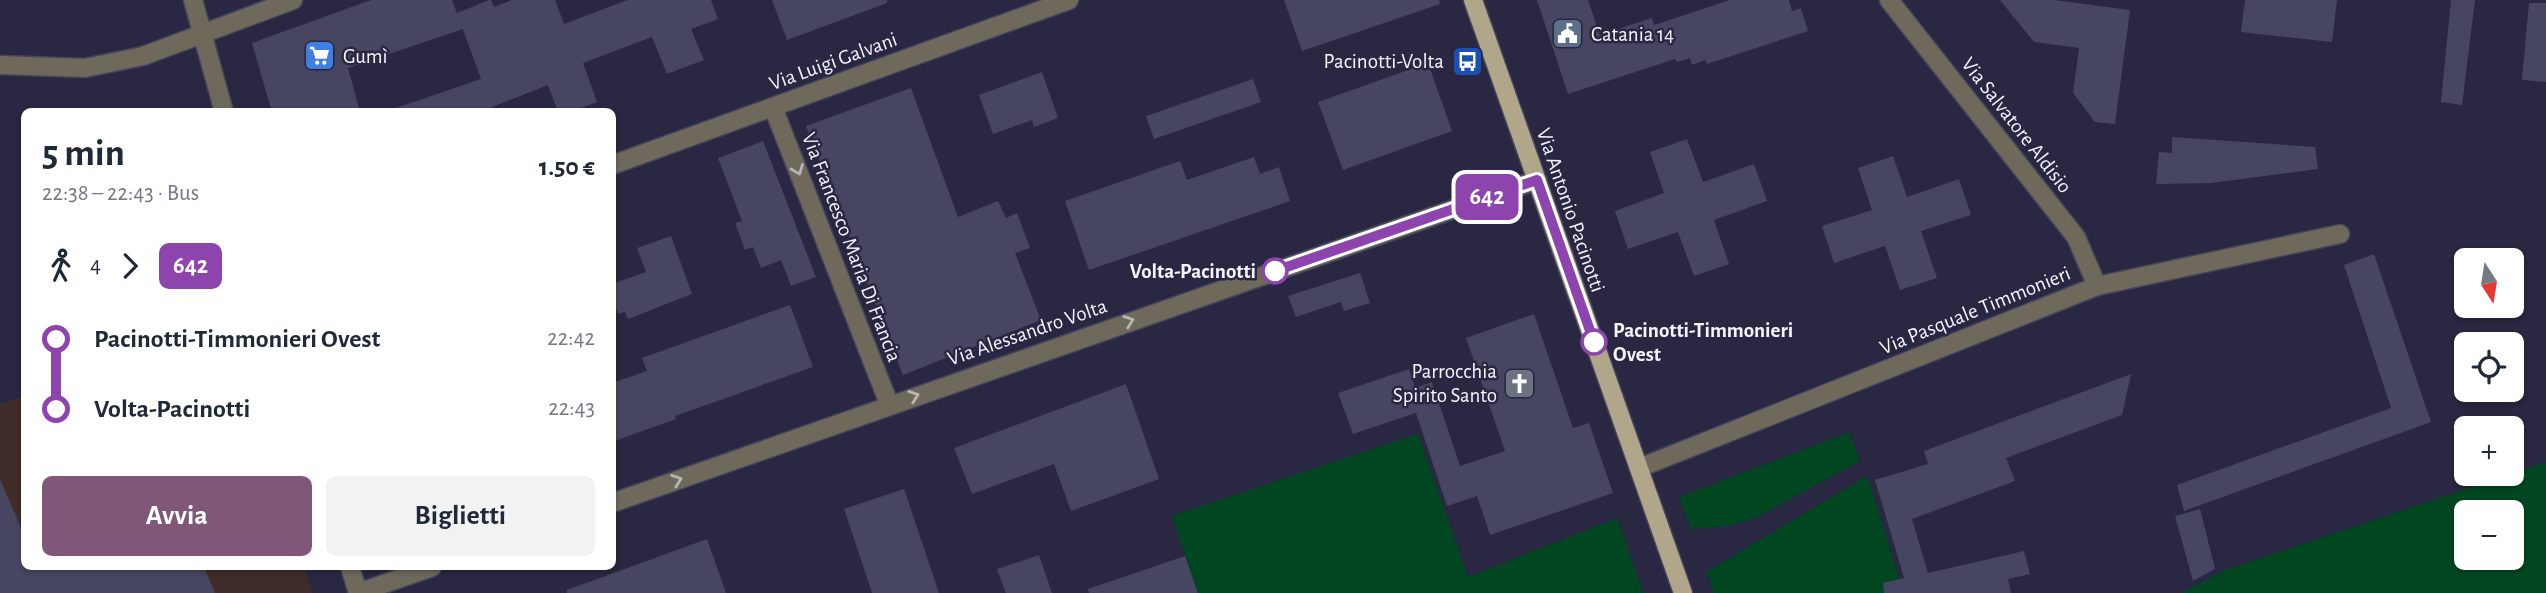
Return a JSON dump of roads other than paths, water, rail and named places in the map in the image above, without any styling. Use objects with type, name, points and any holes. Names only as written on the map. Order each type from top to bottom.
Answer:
[{"type":"main road","name":"Via Antonio Pacinotti","points":[[1473,0],[1683,593]]},
{"type":"street","points":[[193,0],[223,108]]},
{"type":"street","points":[[0,65],[85,68],[143,57],[293,0]]},
{"type":"street","name":"Via Luigi Galvani","points":[[616,163],[773,107],[1036,5],[1069,0]]},
{"type":"street","name":"Via Salvatore Aldisio","points":[[1889,0],[2076,237],[2097,286]]},
{"type":"street","name":"Via Francesco Maria Di Francia","points":[[773,107],[889,404]]},
{"type":"street","name":"Via Alessandro Volta","points":[[616,502],[889,404],[1537,180]]},
{"type":"street","name":"Via Pasquale Timmonieri","points":[[1639,468],[2097,286],[2340,234]]},
{"type":"street","points":[[351,570],[358,593],[423,570]]},
{"type":"place","name":"Catania 14","points":[[1568,34]]},
{"type":"place","name":"Gumì","points":[[320,56]]},
{"type":"place","name":"Pacinotti-Volta","points":[[1467,61]]},
{"type":"place","name":"Volta-Pacinotti","points":[[1275,271]]},
{"type":"place","name":"Pacinotti-Timmonieri Ovest","points":[[1594,342]]},
{"type":"place","name":"Parrocchia Spirito Santo","points":[[1520,383]]}]
